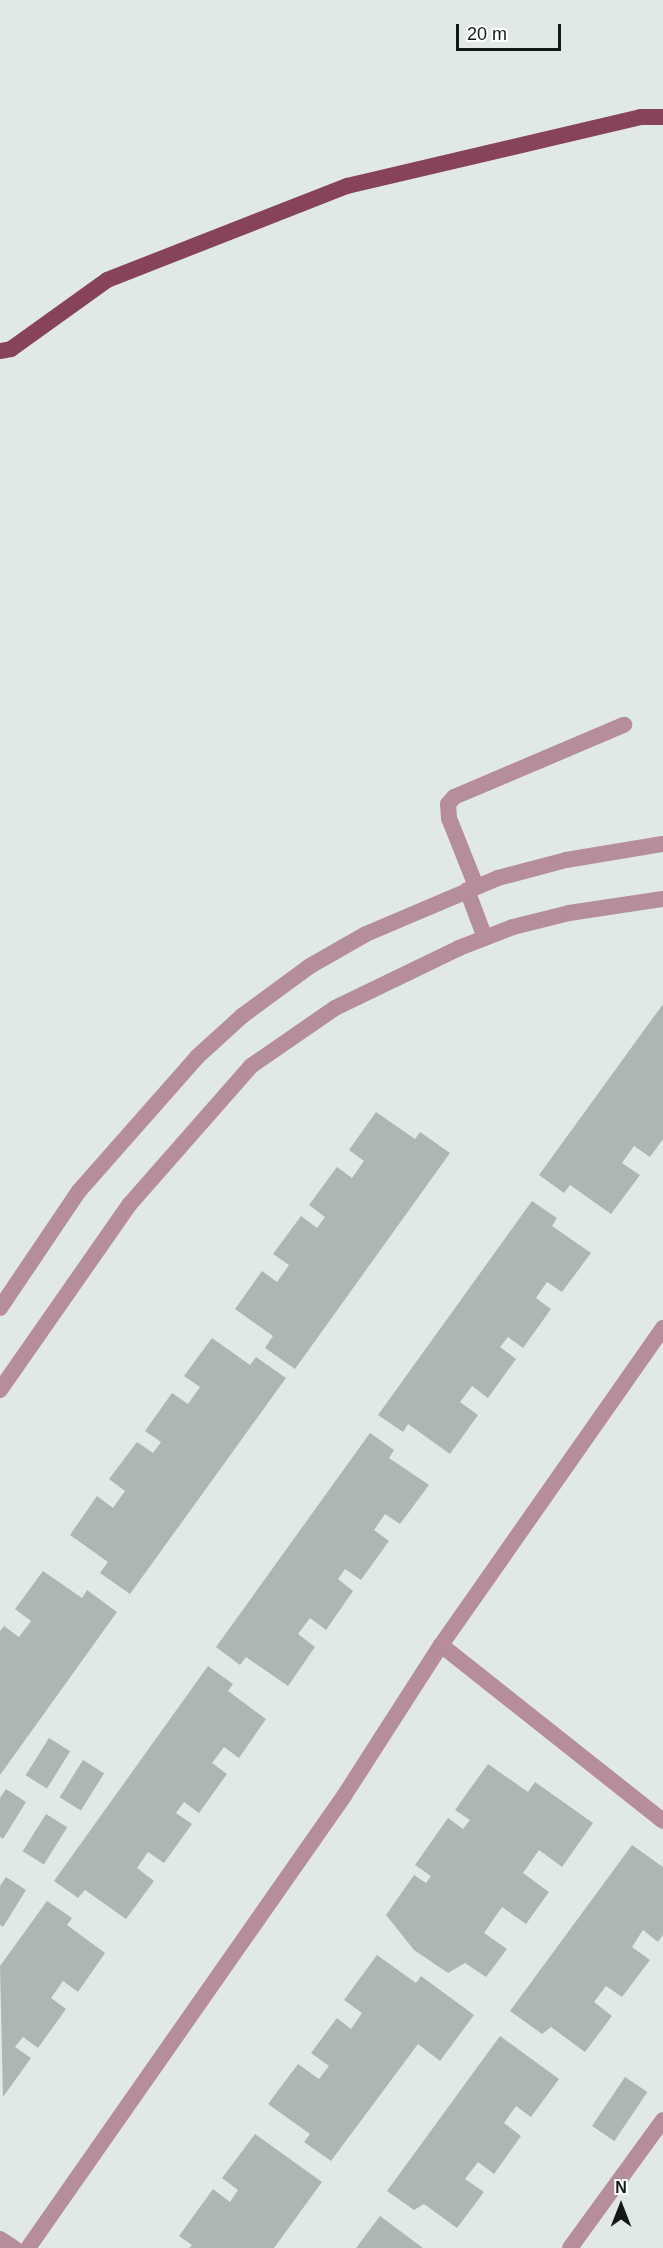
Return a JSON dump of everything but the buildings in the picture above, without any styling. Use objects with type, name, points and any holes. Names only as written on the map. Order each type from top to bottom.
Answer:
[{"type":"main road","points":[[0,351],[11,349],[106,280],[346,186],[641,117],[663,117]]},
{"type":"lane","points":[[485,939],[449,818],[448,804],[454,797],[624,725]]},
{"type":"lane","points":[[0,1308],[79,1191],[196,1057],[242,1016],[310,966],[366,934],[471,888],[566,860],[663,844]]},
{"type":"lane","points":[[0,1390],[129,1205],[251,1066],[335,1008],[396,976],[485,939],[569,913],[663,899]]},
{"type":"lane","points":[[28,2248],[331,1815],[441,1645],[663,1328]]},
{"type":"lane","points":[[441,1645],[663,1821]]},
{"type":"lane","points":[[570,2248],[663,2120]]},
{"type":"lane","points":[[0,2239],[14,2248]]}]
